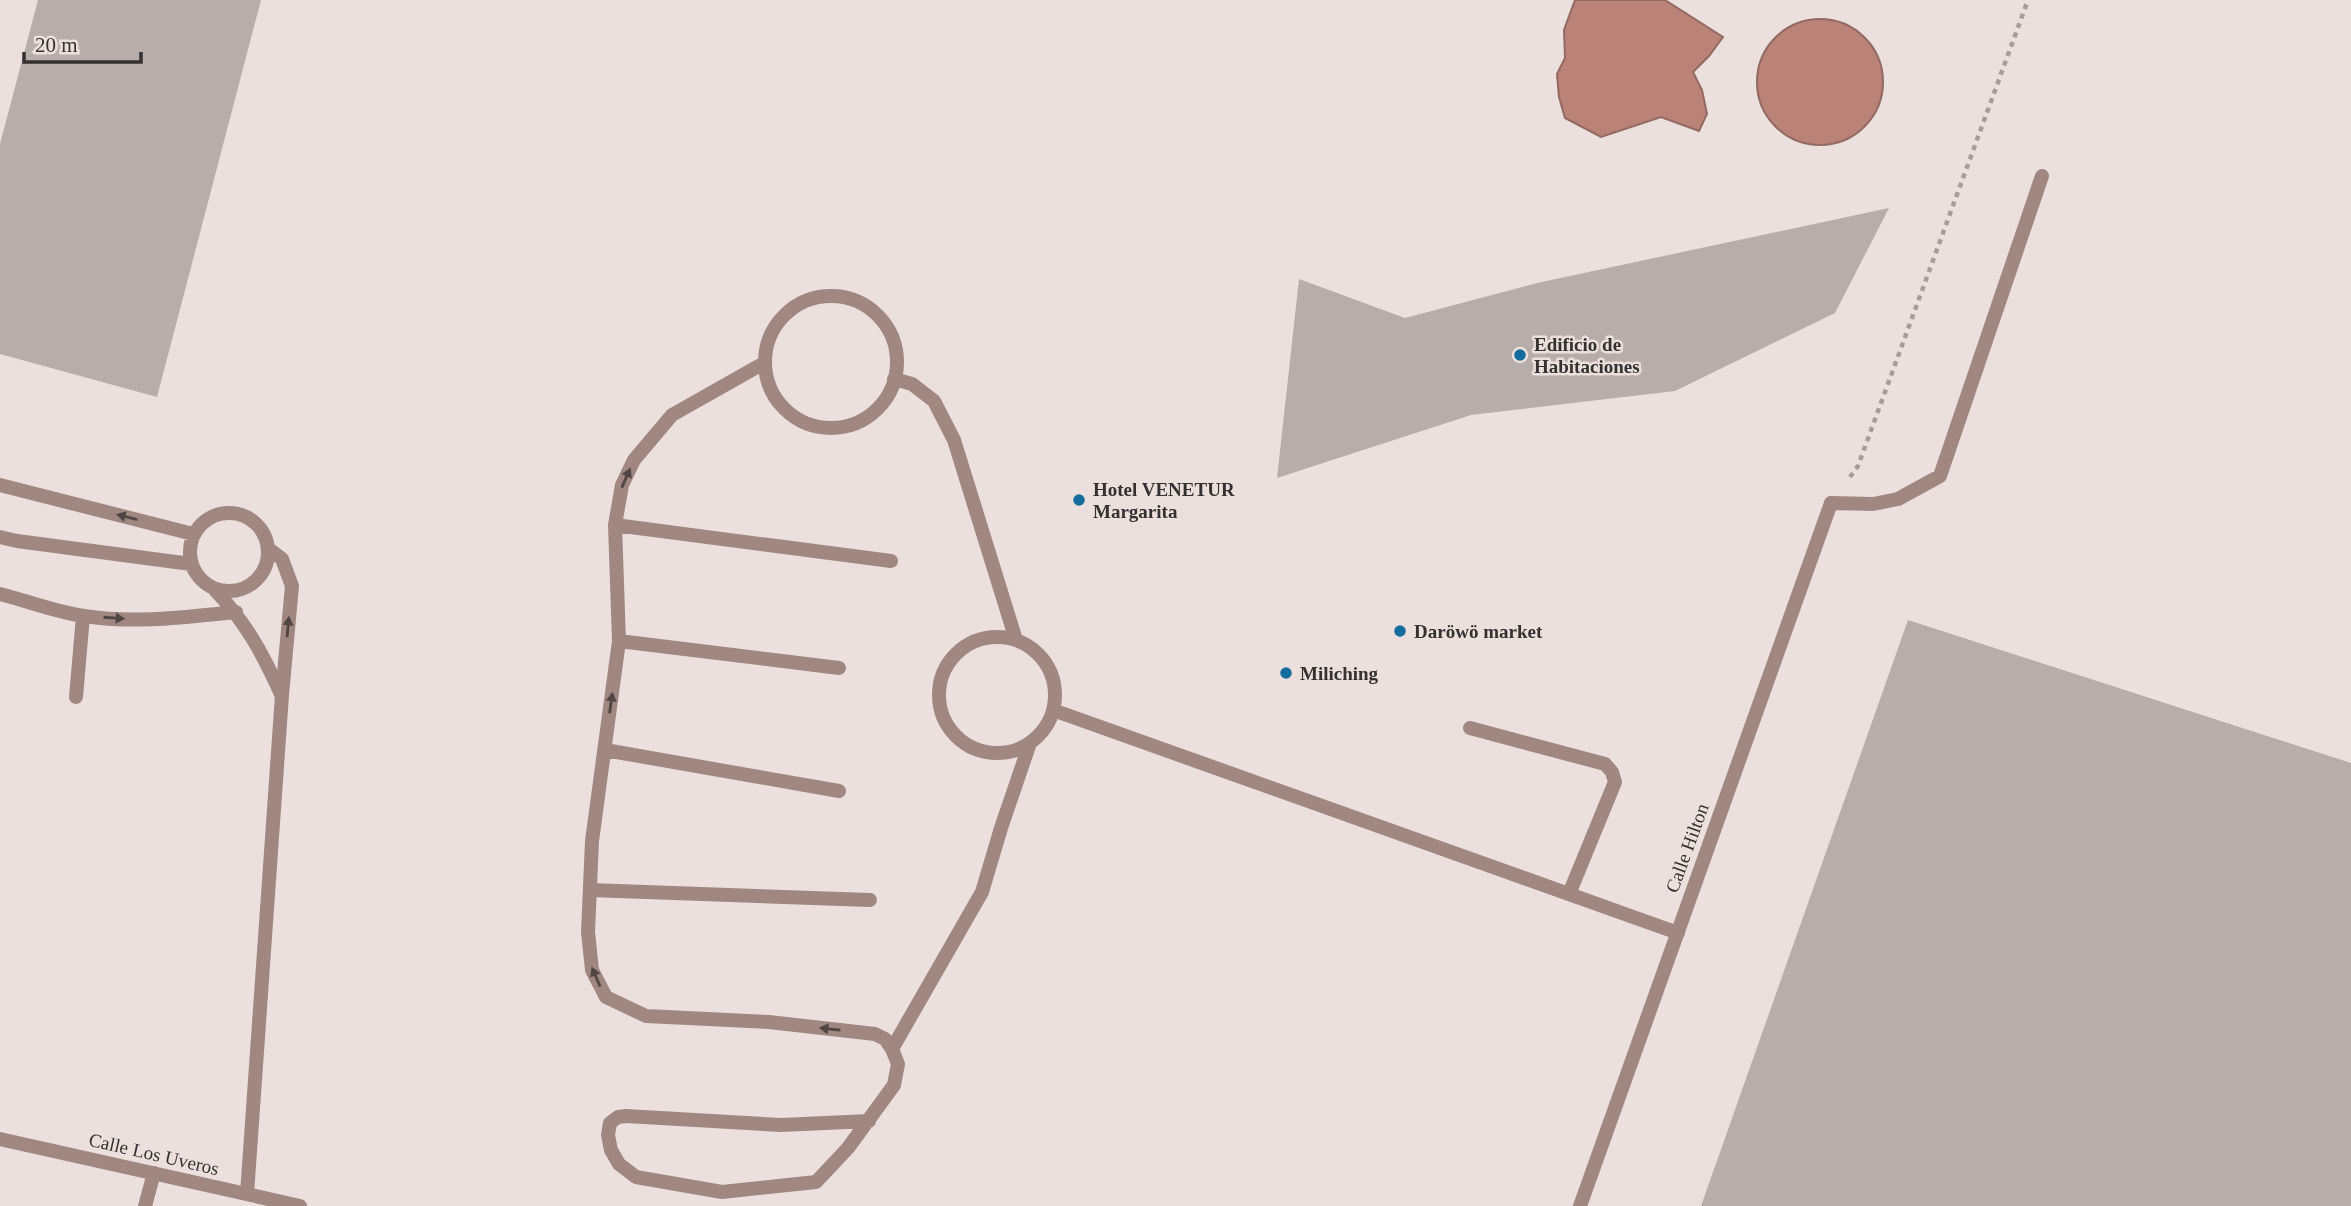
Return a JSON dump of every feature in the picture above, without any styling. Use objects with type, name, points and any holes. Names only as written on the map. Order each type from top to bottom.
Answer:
[{"type":"street","points":[[1831,503],[1873,504],[1898,499],[1940,476],[2042,176]]},
{"type":"street","points":[[841,296],[863,304],[873,311],[888,329],[895,346],[897,369],[894,379],[883,404],[869,417],[848,427],[816,428],[790,416],[772,395],[764,363],[771,331],[788,311],[813,298],[841,296]]},
{"type":"street","points":[[764,363],[672,415],[634,460],[622,485],[615,525],[620,641],[592,841],[588,932],[592,970],[606,998],[646,1016],[769,1022],[876,1034],[885,1039],[898,1065],[894,1085],[881,1100],[869,1121],[848,1148],[816,1182],[722,1192],[636,1177],[620,1164],[611,1150],[608,1135],[610,1122],[626,1116],[781,1125],[869,1121]]},
{"type":"street","points":[[894,379],[912,384],[934,401],[954,440],[1016,640]]},
{"type":"street","points":[[0,485],[193,534]]},
{"type":"street","name":"Calle Hilton","points":[[1580,1206],[1831,503]]},
{"type":"street","points":[[213,588],[229,592],[245,589],[258,580],[267,566],[269,549],[264,534],[254,521],[242,514],[228,512],[214,515],[202,523],[193,534],[191,564],[199,579],[213,588],[236,612],[266,661],[282,695]]},
{"type":"street","points":[[615,525],[891,561]]},
{"type":"street","points":[[0,537],[191,564]]},
{"type":"street","points":[[247,1194],[292,586],[282,559],[269,549]]},
{"type":"street","points":[[0,594],[83,616],[173,619],[236,612]]},
{"type":"street","points":[[76,697],[83,616]]},
{"type":"street","points":[[983,638],[1016,640],[1034,650],[1050,670],[1055,690],[1053,710],[1041,733],[1013,752],[993,754],[975,749],[963,743],[949,728],[943,716],[939,696],[946,667],[960,651],[983,638]]},
{"type":"street","points":[[620,641],[839,668]]},
{"type":"street","points":[[1053,710],[1678,933]]},
{"type":"street","points":[[1470,727],[1605,764],[1612,772],[1615,782],[1569,894]]},
{"type":"street","points":[[892,1049],[982,892],[1030,743]]},
{"type":"street","points":[[605,750],[839,791]]},
{"type":"street","points":[[590,890],[870,900]]},
{"type":"street","name":"Calle Los Uveros","points":[[0,1139],[300,1206]]},
{"type":"street","points":[[145,1206],[154,1173]]},
{"type":"path","points":[[1831,503],[1858,466],[2028,0]]},
{"type":"shaded area","points":[[1575,0],[1665,0],[1723,37],[1693,72],[1702,90],[1707,114],[1699,131],[1661,117],[1601,137],[1565,118],[1559,97],[1557,74],[1565,58],[1564,30]]},
{"type":"shaded area","points":[[1820,19],[1844,24],[1864,38],[1878,58],[1883,82],[1878,106],[1864,126],[1844,140],[1820,145],[1796,140],[1776,126],[1762,106],[1757,82],[1762,58],[1776,38],[1796,24]]},
{"type":"building","points":[[38,0],[261,0],[157,397],[0,354],[0,144]]},
{"type":"building","name":"Edificio de Habitaciones","points":[[1889,208],[1835,313],[1675,391],[1471,415],[1277,478],[1299,279],[1405,318],[1537,283]]},
{"type":"building","points":[[1908,620],[2351,763],[2351,1206],[1701,1206]]},
{"type":"place","name":"Edificio de Habitaciones","points":[[1520,355]]},
{"type":"place","name":"Hotel VENETUR Margarita","points":[[1079,500]]},
{"type":"place","name":"Daröwö market","points":[[1400,631]]},
{"type":"place","name":"Miliching","points":[[1286,673]]}]
